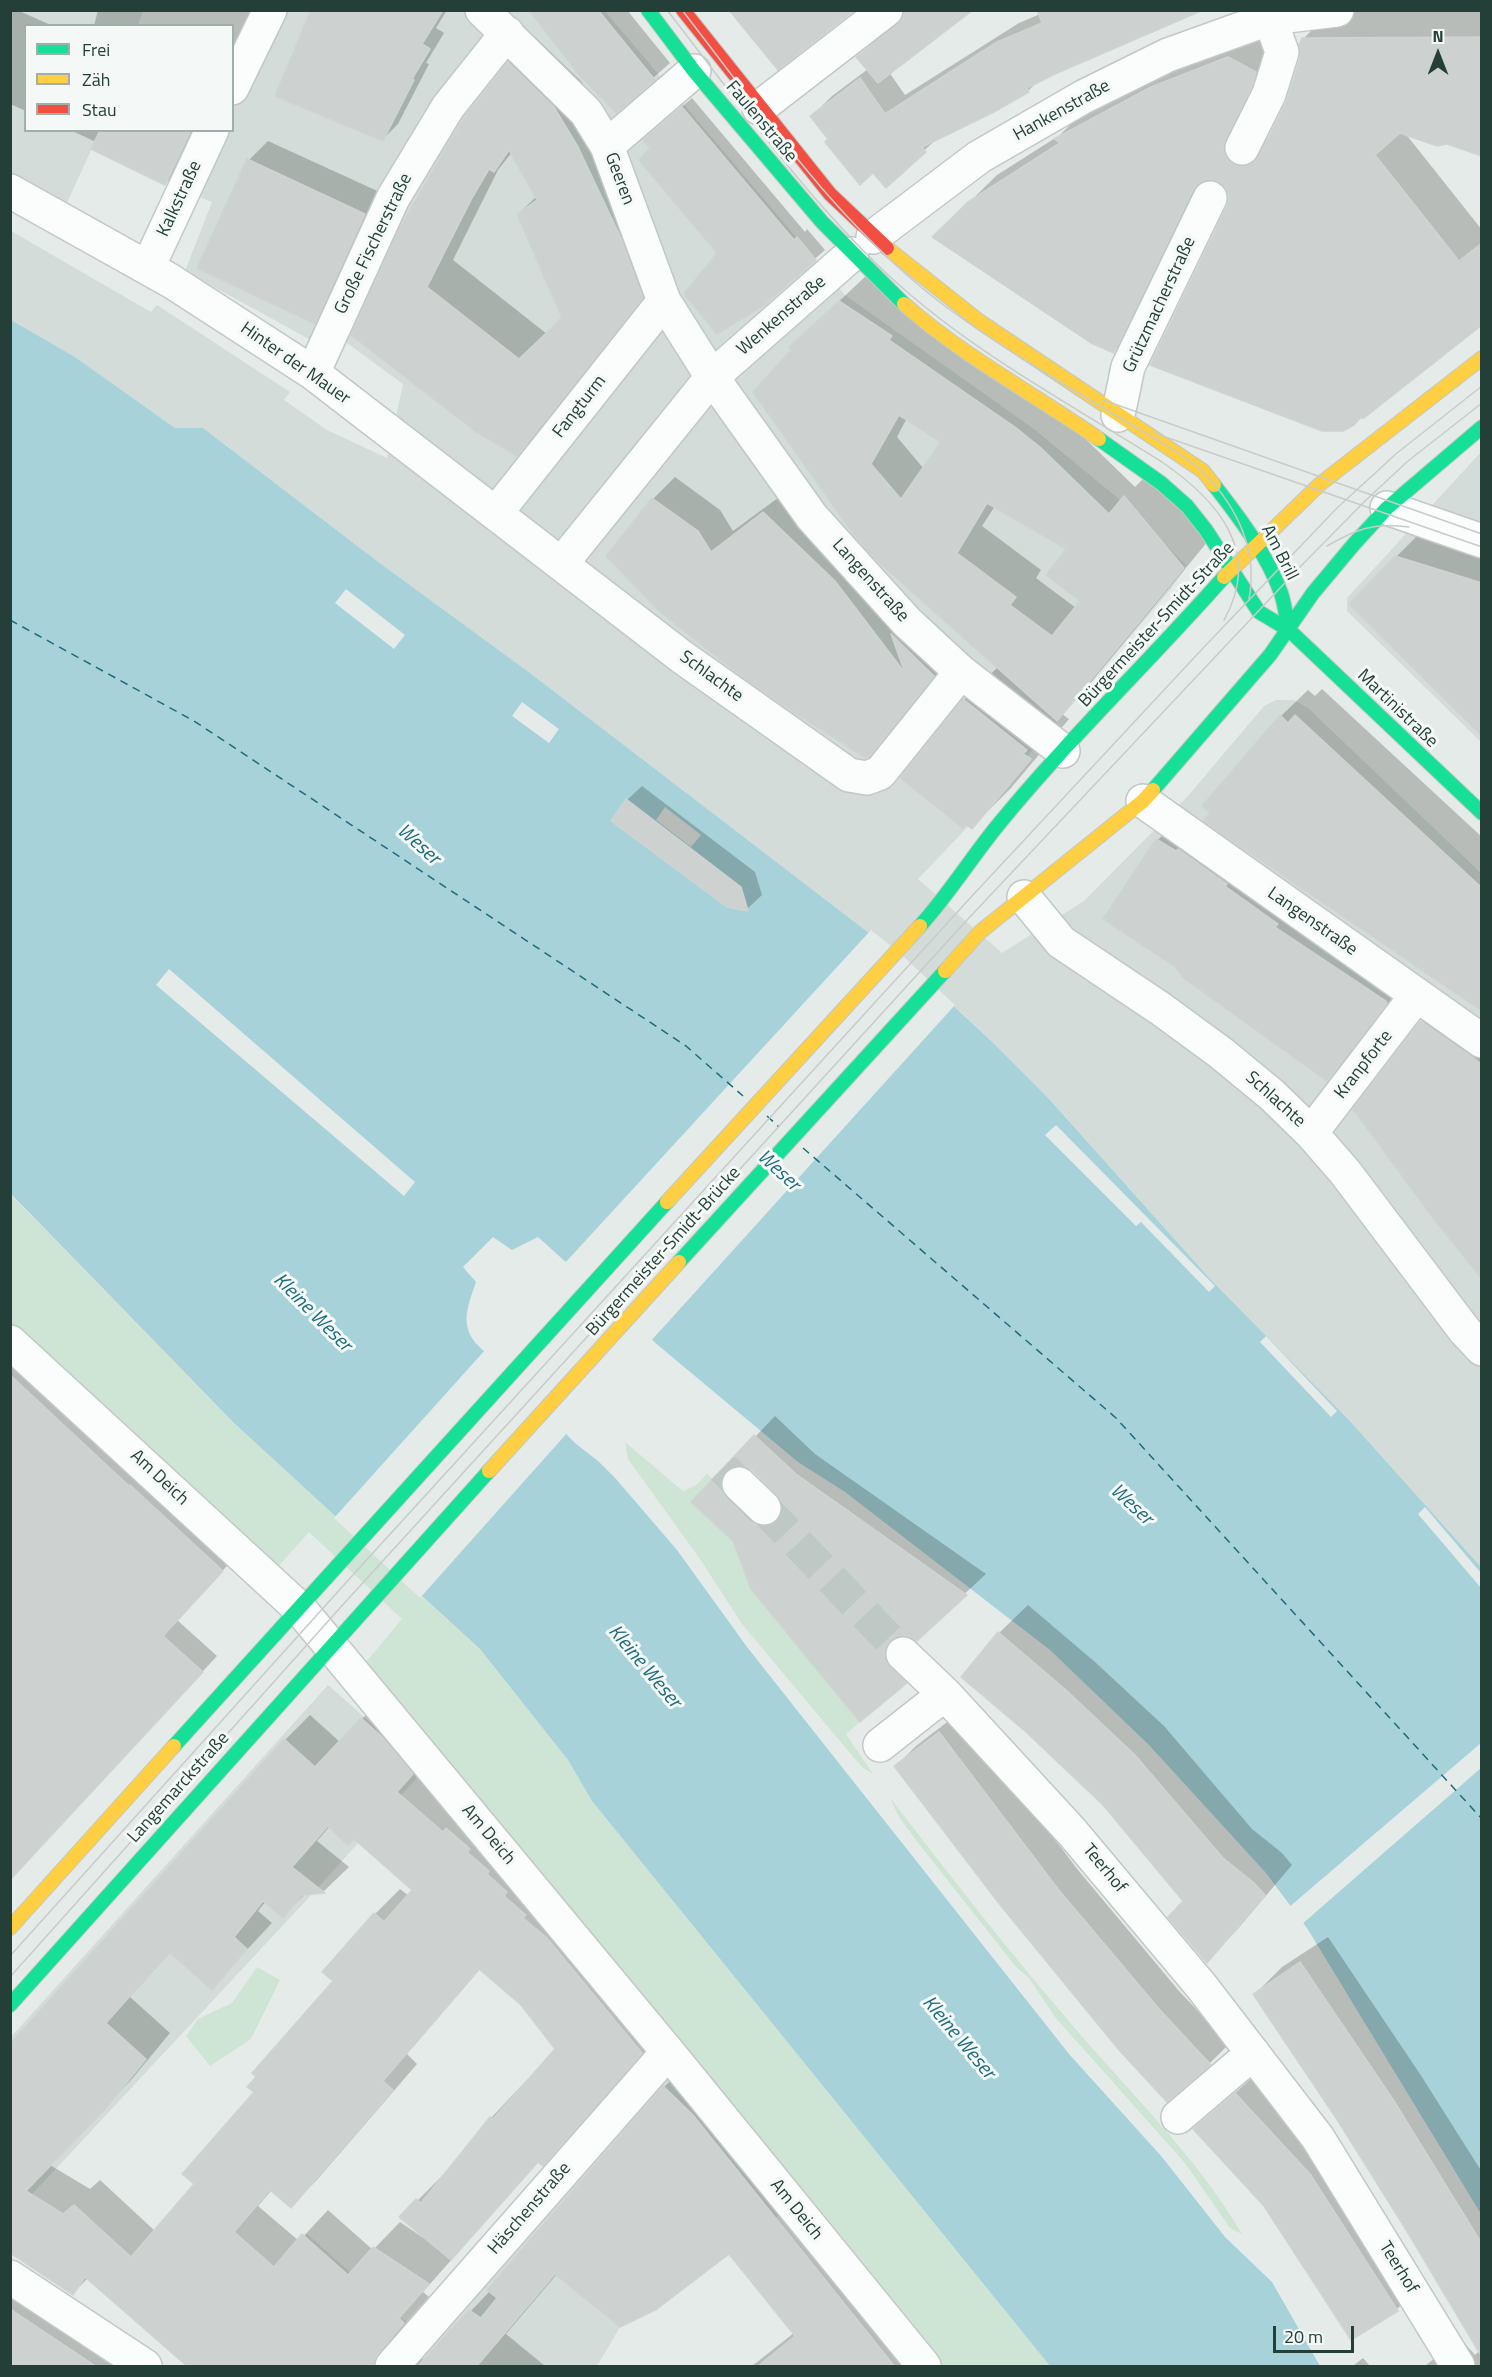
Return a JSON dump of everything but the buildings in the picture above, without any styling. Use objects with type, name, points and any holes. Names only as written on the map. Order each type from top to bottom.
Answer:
[{"type":"main road","name":"Faulenstraße","points":[[648,10],[694,70],[822,222],[862,246]]},
{"type":"main road","name":"Faulenstraße","points":[[683,10],[830,194],[862,246]]},
{"type":"main road","name":"Am Brill","points":[[862,246],[979,321],[1203,471],[1223,495],[1256,546],[1279,590],[1289,630]]},
{"type":"main road","points":[[862,246],[923,321],[1161,483],[1186,506],[1206,530],[1259,612],[1289,630]]},
{"type":"main road","name":"Bürgermeister-Smidt-Straße","points":[[943,900],[998,825],[1168,641],[1231,569],[1320,484],[1482,358]]},
{"type":"main road","points":[[1024,897],[1143,801],[1245,685],[1289,630],[1326,576],[1387,508],[1482,428]]},
{"type":"main road","name":"Martinistraße","points":[[1289,630],[1482,813]]},
{"type":"main road","name":"Bürgermeister-Smidt-Brücke","points":[[375,1596],[980,932],[1024,897]]},
{"type":"main road","name":"Bürgermeister-Smidt-Brücke","points":[[339,1562],[943,900]]},
{"type":"main road","name":"Langemarckstraße","points":[[10,1929],[300,1609],[339,1562]]},
{"type":"main road","name":"Langemarckstraße","points":[[10,2005],[375,1596]]},
{"type":"street","points":[[234,84],[270,10]]},
{"type":"street","name":"Geeren","points":[[482,10],[586,112],[607,146],[664,300],[712,377]]},
{"type":"street","points":[[759,108],[886,10]]},
{"type":"street","name":"Hankenstraße","points":[[862,246],[979,157],[1083,97],[1168,55],[1269,14],[1337,10]]},
{"type":"street","points":[[1242,148],[1269,94],[1282,52],[1269,14]]},
{"type":"street","name":"Große Fischerstraße","points":[[313,373],[393,198],[448,107],[507,33]]},
{"type":"street","points":[[607,146],[694,70]]},
{"type":"street","name":"Kalkstraße","points":[[148,267],[211,132]]},
{"type":"street","name":"Hinter der Mauer","points":[[10,191],[148,267],[313,373],[562,563]]},
{"type":"street","name":"Grützmacherstraße","points":[[1118,415],[1128,367],[1210,198]]},
{"type":"street","name":"Wenkenstraße","points":[[712,377],[862,246]]},
{"type":"street","name":"Fangturm","points":[[496,513],[664,300]]},
{"type":"street","points":[[562,563],[712,377]]},
{"type":"street","name":"Langenstraße","points":[[712,377],[812,517],[907,622],[961,672],[1064,751]]},
{"type":"street","points":[[1387,508],[1482,541]]},
{"type":"street","name":"Schlachte","points":[[562,563],[682,657],[849,775],[867,778],[880,773],[961,672]]},
{"type":"street","name":"Langenstraße","points":[[1143,801],[1482,1041]]},
{"type":"street","name":"Schlachte","points":[[1024,897],[1060,942],[1221,1053],[1272,1095],[1311,1133],[1345,1172],[1465,1331],[1482,1349]]},
{"type":"street","name":"Kranpforte","points":[[1311,1133],[1416,996]]},
{"type":"street","name":"Am Deich","points":[[10,1342],[300,1609],[668,2052],[924,2367]]},
{"type":"street","points":[[739,1484],[764,1508]]},
{"type":"street","name":"Teerhof","points":[[903,1654],[945,1694],[1072,1832],[1202,1987],[1318,2138],[1458,2367]]},
{"type":"street","points":[[880,1745],[945,1694]]},
{"type":"street","name":"Häschenstraße","points":[[400,2357],[668,2052]]},
{"type":"street","points":[[1178,2117],[1252,2053]]},
{"type":"street","points":[[10,2277],[145,2367]]},
{"type":"shaded area","points":[[11,11],[143,11],[138,24],[24,24],[24,132],[100,132],[59,220],[11,194]]},
{"type":"shaded area","points":[[262,11],[605,11],[845,295],[1034,429],[1119,499],[1185,564],[1185,569],[1170,590],[962,833],[918,879],[1002,953],[1084,901],[1188,796],[1264,706],[1276,700],[1294,700],[1308,708],[1481,873],[1481,1567],[1348,1419],[1211,1280],[1049,1099],[899,956],[530,673],[377,561],[203,428],[175,428],[75,357],[11,320],[11,231],[151,312],[157,305],[290,392],[284,400],[327,430],[387,458],[403,384],[347,343],[316,343],[185,271],[212,202],[172,186],[199,132],[234,132],[234,66]]},
{"type":"shaded area","points":[[1481,452],[1481,742],[1347,611],[1347,598]]},
{"type":"shaded area","points":[[328,1685],[424,1770],[314,1892],[11,2217],[11,2037]]},
{"type":"shaded area","points":[[669,2076],[784,2211],[657,2309],[620,2327],[597,2366],[191,2366],[307,2234],[432,2345]]},
{"type":"green space","points":[[10,1194],[234,1423],[480,1649],[568,1760],[592,1801],[1050,2366],[943,2366],[366,1662],[402,1619],[309,1532],[275,1570],[11,1325]]},
{"type":"green space","points":[[625,1442],[683,1491],[695,1486],[707,1474],[713,1479],[691,1503],[733,1541],[751,1589],[860,1722],[846,1734],[873,1774],[862,1767],[742,1624],[700,1559],[628,1459]]},
{"type":"green space","points":[[890,1798],[1026,1970],[1184,2152],[1242,2234],[1230,2228],[1185,2163],[1055,2017],[1029,1978],[1016,1967],[919,1844],[899,1817]]},
{"type":"green space","points":[[257,1967],[280,1980],[251,2039],[210,2066],[186,2036],[198,2019],[232,2003]]},
{"type":"water","points":[[11,320],[75,357],[175,428],[203,428],[377,561],[530,673],[899,956],[992,1042],[1049,1099],[1211,1280],[1348,1419],[1481,1567],[1481,2214],[1307,1928],[1266,1873],[1149,1745],[1050,1650],[845,1492],[798,1462],[659,1346],[538,1237],[512,1250],[493,1237],[463,1267],[476,1282],[466,1319],[470,1335],[476,1343],[575,1443],[616,1479],[677,1550],[747,1647],[1069,2054],[1162,2157],[1225,2237],[1272,2282],[1320,2366],[1050,2366],[592,1801],[568,1760],[480,1649],[234,1423],[11,1194]]},
{"type":"pier","points":[[346,589],[405,635],[394,649],[335,603]]},
{"type":"pier","points":[[522,702],[559,729],[549,743],[512,716]]},
{"type":"pier","points":[[665,807],[701,835],[691,847],[656,820]]},
{"type":"pier","points":[[871,930],[901,954],[955,1005],[650,1342],[564,1264]]},
{"type":"pier","points":[[169,969],[415,1182],[404,1196],[156,985]]},
{"type":"pier","points":[[1056,1125],[1215,1286],[1209,1292],[1141,1222],[1136,1226],[1045,1135]]},
{"type":"pier","points":[[1266,1336],[1337,1411],[1331,1417],[1260,1342]]},
{"type":"pier","points":[[486,1349],[568,1432],[420,1598],[334,1518]]},
{"type":"pier","points":[[1425,1507],[1481,1573],[1481,1588],[1418,1514]]},
{"type":"pier","points":[[1481,1743],[1481,1768],[1301,1925],[1288,1908]]},
{"type":"ferry route","points":[[10,620],[194,721],[686,1046],[743,1096]]},
{"type":"ferry route","points":[[767,1116],[779,1127]]},
{"type":"ferry route","points":[[803,1148],[1116,1418],[1482,1819]]},
{"type":"tunnel","points":[[723,1468],[739,1484]]},
{"type":"tunnel","points":[[764,1508],[903,1654]]},
{"type":"tram line","points":[[667,10],[798,178],[885,272],[949,326],[1019,374],[1162,462],[1182,477],[1216,510],[1228,529],[1236,550],[1238,572],[1235,595],[1224,620]]},
{"type":"tram line","points":[[682,10],[807,171],[876,246],[913,280],[953,312],[995,341],[1187,459],[1204,473],[1227,501],[1243,531],[1251,564],[1249,599]]},
{"type":"tram line","points":[[10,1956],[361,1566],[972,896],[1205,646],[1337,508],[1397,453],[1482,386]]},
{"type":"tram line","points":[[1103,400],[1482,534]]},
{"type":"tram line","points":[[10,1977],[339,1609],[967,920],[1366,500],[1408,461],[1482,403]]},
{"type":"tram line","points":[[1154,433],[1482,547]]},
{"type":"tram line","points":[[1327,546],[1366,528],[1386,525],[1409,527]]},
{"type":"traffic: fast","points":[[648,10],[694,71],[822,222],[904,304]]},
{"type":"traffic: fast","points":[[1153,790],[1270,655],[1313,593],[1354,544],[1387,508],[1482,427]]},
{"type":"traffic: fast","points":[[1099,439],[1161,483],[1187,506],[1206,530],[1259,612],[1289,630],[1482,813]]},
{"type":"traffic: fast","points":[[1214,485],[1268,564],[1284,602],[1289,630]]},
{"type":"traffic: fast","points":[[920,926],[1025,793],[1224,577]]},
{"type":"traffic: fast","points":[[679,1262],[945,971]]},
{"type":"traffic: fast","points":[[174,1746],[667,1202]]},
{"type":"traffic: fast","points":[[10,2005],[489,1471]]},
{"type":"traffic: slow","points":[[887,248],[979,321],[1203,471],[1214,485]]},
{"type":"traffic: slow","points":[[904,304],[974,358],[1099,439]]},
{"type":"traffic: slow","points":[[1224,577],[1320,484],[1482,358]]},
{"type":"traffic: slow","points":[[945,971],[980,932],[1143,801],[1153,790]]},
{"type":"traffic: slow","points":[[667,1202],[920,926]]},
{"type":"traffic: slow","points":[[489,1471],[679,1262]]},
{"type":"traffic: slow","points":[[10,1928],[174,1746]]},
{"type":"traffic: jam","points":[[683,10],[830,194],[887,248]]},
{"type":"water label","name":"Weser","points":[[418,845]]},
{"type":"water label","name":"Weser","points":[[778,1171]]},
{"type":"water label","name":"Kleine Weser","points":[[312,1313]]},
{"type":"water label","name":"Weser","points":[[1131,1505]]},
{"type":"water label","name":"Kleine Weser","points":[[644,1667]]},
{"type":"water label","name":"Kleine Weser","points":[[958,2038]]}]
